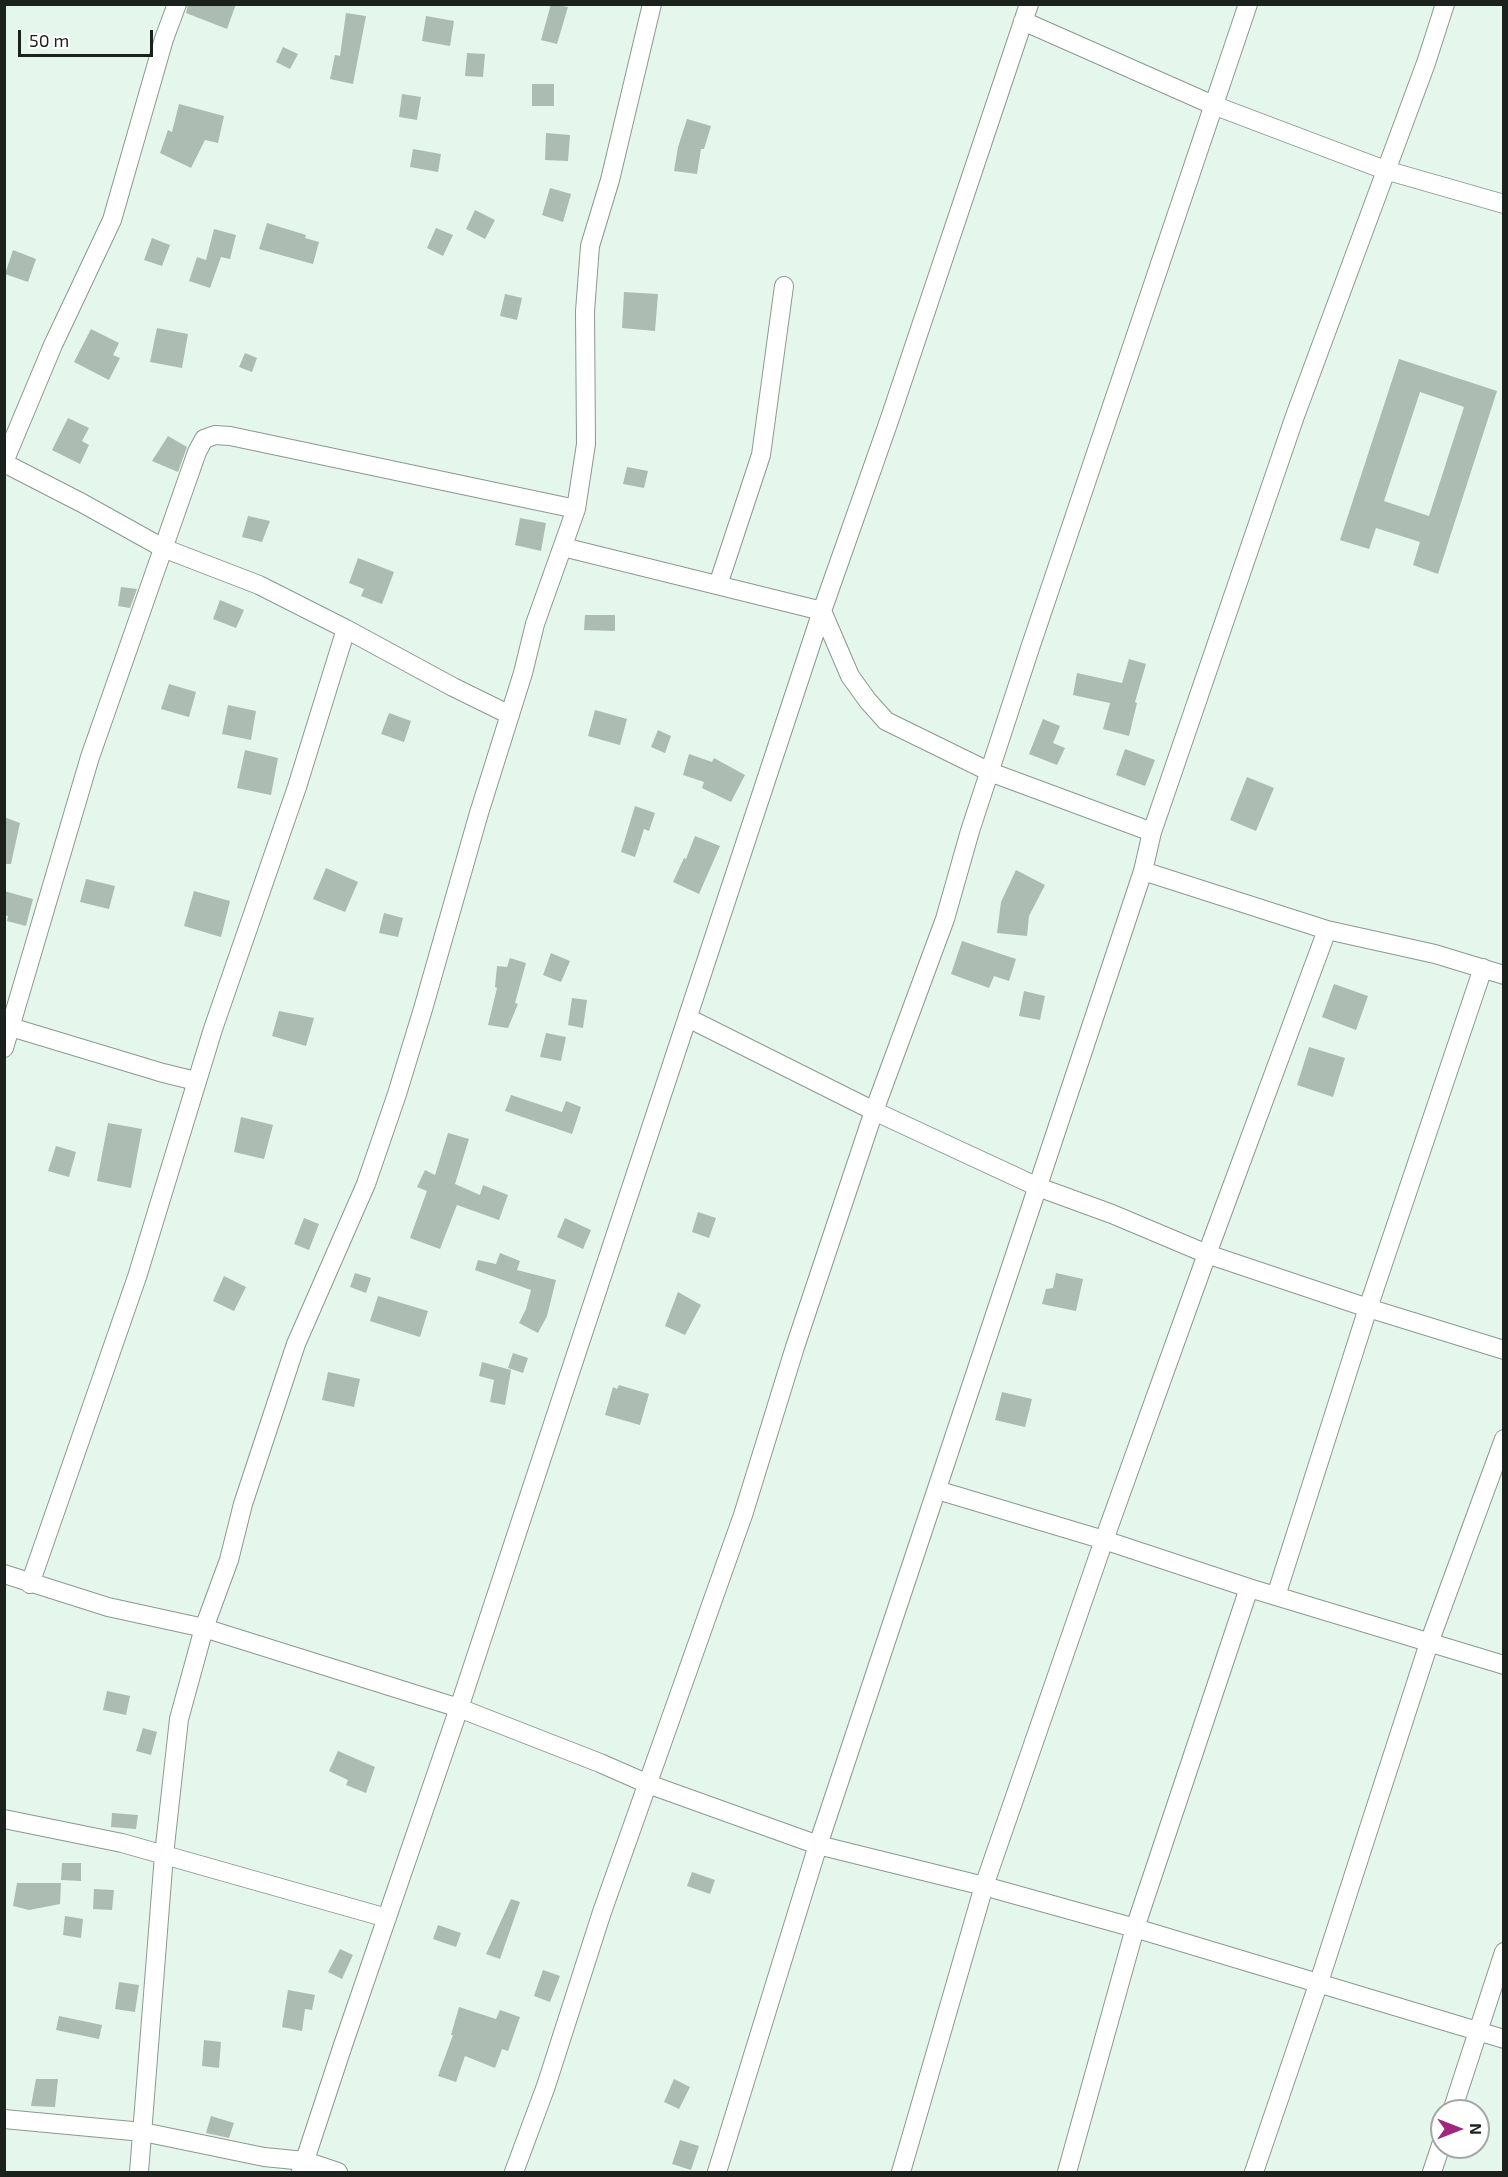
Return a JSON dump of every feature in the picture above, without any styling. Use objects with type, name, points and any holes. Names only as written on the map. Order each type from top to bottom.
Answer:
[{"type":"street","points":[[177,4],[164,39],[112,220],[53,345],[4,463],[163,548],[260,585],[510,715]]},
{"type":"street","points":[[139,2172],[144,2132],[148,2047],[164,1855],[179,1719],[204,1628],[229,1560],[243,1504],[296,1344],[366,1184],[397,1094],[535,624],[576,509],[586,444],[585,311],[590,246],[610,180],[652,4]]},
{"type":"street","points":[[514,2172],[546,2086],[599,1923],[743,1515],[795,1347],[874,1111],[945,919],[970,831],[1030,648],[1248,4]]},
{"type":"street","points":[[717,2172],[819,1845],[1143,871],[1152,832],[1295,416],[1426,63],[1445,4]]},
{"type":"street","points":[[303,2167],[459,1708],[822,611],[889,421],[1026,13],[1213,105],[1385,170],[1503,204]]},
{"type":"street","points":[[718,585],[761,455],[784,286]]},
{"type":"street","points":[[4,1048],[7,1026],[49,900],[90,757],[197,452],[204,439],[215,435],[230,436],[576,509]]},
{"type":"street","points":[[564,547],[822,611]]},
{"type":"street","points":[[822,611],[850,676],[867,701],[886,721],[990,772],[1152,832]]},
{"type":"street","points":[[30,1584],[137,1277],[196,1081],[297,787],[346,629]]},
{"type":"street","points":[[1143,871],[1327,930],[1435,954],[1503,975]]},
{"type":"street","points":[[901,2172],[984,1886],[1206,1254],[1327,930]]},
{"type":"street","points":[[1276,1596],[1368,1308],[1483,968]]},
{"type":"street","points":[[688,1017],[874,1111],[1038,1187],[1112,1214],[1206,1254],[1503,1350]]},
{"type":"street","points":[[7,1026],[196,1081]]},
{"type":"street","points":[[1254,2172],[1320,1982],[1429,1642],[1503,1439]]},
{"type":"street","points":[[938,1490],[1503,1665]]},
{"type":"street","points":[[4,1574],[108,1607],[204,1628],[459,1708],[648,1784],[819,1845],[984,1886],[1135,1928],[1503,2039]]},
{"type":"street","points":[[1067,2172],[1135,1928],[1249,1588]]},
{"type":"street","points":[[4,1820],[122,1843],[387,1918]]},
{"type":"street","points":[[1456,2099],[1503,1952]]},
{"type":"street","points":[[4,2119],[144,2132],[303,2167],[338,2172]]},
{"type":"building","points":[[188,4],[236,4],[227,29],[186,13]]},
{"type":"building","points":[[551,4],[568,7],[557,44],[541,40]]},
{"type":"building","points":[[346,13],[366,16],[353,84],[330,79],[335,55],[340,56]]},
{"type":"building","points":[[426,16],[454,21],[450,46],[422,41]]},
{"type":"building","points":[[283,47],[298,54],[290,69],[276,62]]},
{"type":"building","points":[[467,53],[485,54],[483,77],[465,76]]},
{"type":"building","points":[[532,84],[554,84],[554,106],[532,106]]},
{"type":"building","points":[[402,94],[421,97],[417,120],[399,117]]},
{"type":"building","points":[[179,104],[224,116],[218,143],[205,140],[191,168],[160,153],[168,130],[172,132]]},
{"type":"building","points":[[687,119],[711,126],[704,149],[701,149],[697,174],[674,171],[678,147]]},
{"type":"building","points":[[546,133],[570,135],[568,161],[545,160]]},
{"type":"building","points":[[413,149],[441,154],[438,172],[410,167]]},
{"type":"building","points":[[550,188],[571,194],[563,222],[542,215]]},
{"type":"building","points":[[475,210],[495,220],[485,239],[466,229]]},
{"type":"building","points":[[267,223],[306,235],[305,238],[319,242],[313,264],[259,249]]},
{"type":"building","points":[[436,228],[453,235],[443,256],[427,248]]},
{"type":"building","points":[[214,229],[236,235],[230,259],[221,257],[210,288],[189,281],[197,257],[206,260]]},
{"type":"building","points":[[152,238],[170,245],[162,266],[144,260]]},
{"type":"building","points":[[13,250],[36,259],[28,282],[5,274]]},
{"type":"building","points":[[624,292],[658,294],[655,331],[622,328]]},
{"type":"building","points":[[505,294],[522,298],[517,320],[500,316]]},
{"type":"building","points":[[157,328],[188,334],[182,368],[150,362]]},
{"type":"building","points":[[91,329],[119,343],[113,355],[120,358],[109,380],[74,362]]},
{"type":"building","points":[[245,353],[257,358],[252,372],[239,367]]},
{"type":"building","points":[[1399,359],[1497,391],[1438,574],[1413,565],[1420,542],[1376,528],[1369,549],[1340,540]],"holes":[[[1420,392],[1464,407],[1429,516],[1384,501]]]},
{"type":"building","points":[[68,418],[89,428],[82,441],[89,445],[80,464],[52,450]]},
{"type":"building","points":[[168,436],[187,447],[178,472],[152,461]]},
{"type":"building","points":[[627,467],[648,471],[644,488],[623,484]]},
{"type":"building","points":[[248,516],[270,521],[262,542],[242,537]]},
{"type":"building","points":[[520,518],[546,523],[541,551],[515,545]]},
{"type":"building","points":[[358,558],[394,572],[382,604],[361,596],[364,589],[349,583]]},
{"type":"building","points":[[121,587],[137,589],[130,608],[118,606]]},
{"type":"building","points":[[220,600],[244,610],[236,628],[213,619]]},
{"type":"building","points":[[585,615],[615,615],[615,631],[584,630]]},
{"type":"building","points":[[1129,659],[1146,664],[1135,702],[1137,703],[1129,736],[1103,729],[1110,703],[1073,695],[1077,673],[1122,683]]},
{"type":"building","points":[[169,684],[196,692],[189,717],[161,709]]},
{"type":"building","points":[[228,705],[256,711],[251,740],[222,734]]},
{"type":"building","points":[[595,710],[627,719],[620,745],[588,736]]},
{"type":"building","points":[[389,713],[411,721],[404,742],[381,734]]},
{"type":"building","points":[[1043,719],[1060,726],[1053,743],[1065,748],[1057,765],[1029,754]]},
{"type":"building","points":[[658,730],[671,736],[665,753],[651,747]]},
{"type":"building","points":[[1125,749],[1155,760],[1145,786],[1116,775]]},
{"type":"building","points":[[245,750],[278,758],[271,795],[237,788]]},
{"type":"building","points":[[689,754],[712,762],[714,758],[745,775],[731,802],[702,788],[704,782],[683,775]]},
{"type":"building","points":[[1247,777],[1274,788],[1256,831],[1230,820]]},
{"type":"building","points":[[635,806],[655,813],[649,831],[644,829],[635,857],[621,852]]},
{"type":"building","points":[[4,817],[20,823],[11,864],[4,864]]},
{"type":"building","points":[[695,836],[720,846],[699,894],[673,882],[684,858],[686,859]]},
{"type":"building","points":[[326,868],[358,882],[345,912],[313,899]]},
{"type":"building","points":[[1016,870],[1045,885],[1029,916],[1027,936],[997,933],[1001,902]]},
{"type":"building","points":[[86,879],[115,886],[109,909],[80,902]]},
{"type":"building","points":[[4,891],[33,899],[26,926],[7,921],[8,916],[4,915]]},
{"type":"building","points":[[194,891],[230,901],[221,937],[184,926]]},
{"type":"building","points":[[384,913],[403,918],[398,937],[379,933]]},
{"type":"building","points":[[962,941],[1016,959],[1009,981],[994,976],[989,988],[951,974]]},
{"type":"building","points":[[551,953],[570,961],[561,982],[543,975]]},
{"type":"building","points":[[510,958],[526,963],[515,1003],[518,1004],[508,1028],[488,1025],[497,988],[495,987],[497,966],[507,967]]},
{"type":"building","points":[[1334,984],[1368,996],[1356,1030],[1322,1017]]},
{"type":"building","points":[[1024,991],[1045,996],[1040,1020],[1019,1016]]},
{"type":"building","points":[[572,998],[587,1000],[583,1028],[568,1025]]},
{"type":"building","points":[[279,1011],[314,1018],[306,1046],[272,1036]]},
{"type":"building","points":[[546,1033],[566,1037],[561,1061],[540,1057]]},
{"type":"building","points":[[1309,1047],[1345,1058],[1333,1097],[1297,1085]]},
{"type":"building","points":[[511,1095],[562,1112],[566,1101],[581,1107],[572,1134],[505,1111]]},
{"type":"building","points":[[241,1117],[273,1125],[264,1159],[234,1152]]},
{"type":"building","points":[[108,1123],[142,1129],[131,1188],[97,1181]]},
{"type":"building","points":[[448,1133],[469,1139],[455,1184],[480,1195],[483,1185],[508,1195],[499,1220],[457,1205],[440,1249],[410,1238],[427,1191],[417,1187],[425,1170],[435,1175]]},
{"type":"building","points":[[56,1146],[76,1152],[69,1177],[48,1171]]},
{"type":"building","points":[[698,1212],[716,1218],[709,1238],[692,1232]]},
{"type":"building","points":[[304,1218],[319,1224],[309,1250],[294,1244]]},
{"type":"building","points":[[565,1218],[591,1230],[583,1249],[557,1237]]},
{"type":"building","points":[[500,1253],[520,1261],[517,1270],[556,1280],[547,1316],[538,1333],[519,1323],[531,1290],[475,1270],[478,1260],[496,1264]]},
{"type":"building","points":[[355,1273],[371,1278],[366,1293],[350,1287]]},
{"type":"building","points":[[1056,1273],[1083,1279],[1076,1311],[1042,1304],[1046,1289],[1053,1288]]},
{"type":"building","points":[[224,1276],[246,1287],[234,1311],[213,1301]]},
{"type":"building","points":[[678,1292],[701,1305],[685,1335],[665,1326]]},
{"type":"building","points":[[378,1296],[428,1311],[420,1337],[370,1321]]},
{"type":"building","points":[[513,1353],[528,1358],[523,1373],[508,1368]]},
{"type":"building","points":[[482,1362],[511,1370],[505,1405],[490,1402],[494,1380],[479,1376]]},
{"type":"building","points":[[328,1372],[360,1379],[354,1407],[322,1400]]},
{"type":"building","points":[[619,1385],[649,1394],[640,1425],[605,1415],[613,1387],[617,1389]]},
{"type":"building","points":[[1002,1392],[1032,1399],[1025,1427],[995,1420]]},
{"type":"building","points":[[107,1691],[130,1696],[126,1715],[103,1710]]},
{"type":"building","points":[[143,1728],[157,1732],[151,1755],[136,1751]]},
{"type":"building","points":[[338,1751],[375,1767],[366,1793],[346,1785],[348,1780],[329,1771]]},
{"type":"building","points":[[112,1813],[138,1815],[136,1829],[111,1827]]},
{"type":"building","points":[[62,1863],[81,1863],[81,1881],[61,1880]]},
{"type":"building","points":[[692,1872],[715,1880],[710,1894],[687,1886]]},
{"type":"building","points":[[17,1883],[61,1883],[60,1904],[29,1910],[13,1906]]},
{"type":"building","points":[[94,1889],[114,1890],[112,1910],[93,1909]]},
{"type":"building","points":[[511,1899],[520,1902],[500,1959],[486,1954]]},
{"type":"building","points":[[65,1916],[83,1919],[81,1938],[63,1935]]},
{"type":"building","points":[[438,1925],[461,1933],[456,1947],[433,1939]]},
{"type":"building","points":[[340,1949],[353,1955],[342,1979],[328,1972]]},
{"type":"building","points":[[543,1970],[560,1976],[550,2002],[534,1996]]},
{"type":"building","points":[[119,1982],[139,1985],[135,2012],[115,2009]]},
{"type":"building","points":[[288,1990],[315,1995],[312,2010],[305,2009],[302,2031],[282,2027]]},
{"type":"building","points":[[459,2007],[496,2019],[500,2010],[520,2017],[508,2051],[502,2049],[495,2068],[465,2056],[456,2082],[438,2076],[453,2035],[451,2035]]},
{"type":"building","points":[[59,2016],[102,2025],[99,2039],[56,2030]]},
{"type":"building","points":[[204,2040],[221,2042],[219,2068],[202,2066]]},
{"type":"building","points":[[36,2079],[58,2079],[55,2107],[31,2106]]},
{"type":"building","points":[[674,2079],[690,2087],[679,2109],[664,2102]]},
{"type":"building","points":[[211,2116],[234,2123],[229,2138],[206,2133]]},
{"type":"building","points":[[680,2140],[699,2146],[691,2170],[672,2164]]}]
